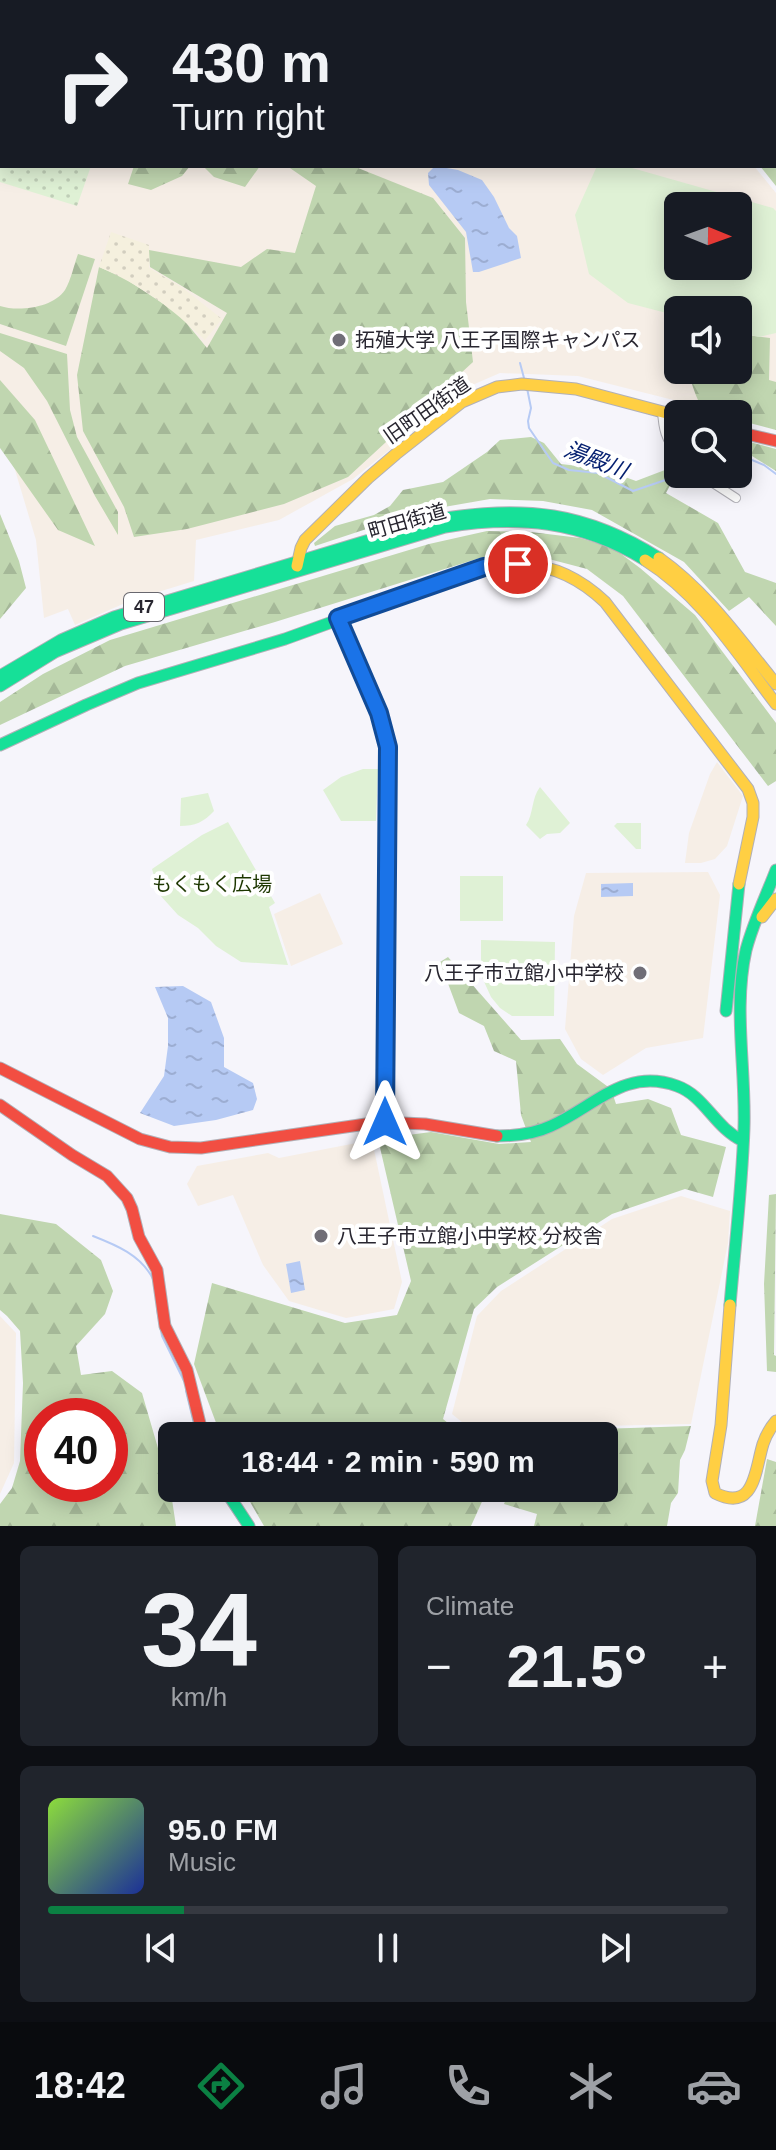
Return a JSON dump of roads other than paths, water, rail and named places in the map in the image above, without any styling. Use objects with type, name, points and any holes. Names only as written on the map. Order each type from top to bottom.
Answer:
[{"type":"street","name":"旧町田街道","points":[[297,566],[304,541],[390,458],[469,398],[487,389],[529,385],[582,390],[662,411]]},
{"type":"street","points":[[662,411],[664,431]]},
{"type":"street","points":[[752,435],[776,441]]},
{"type":"street","points":[[721,488],[736,498]]},
{"type":"street","name":"町田街道","points":[[297,566],[439,519],[474,512],[527,511],[580,520],[630,540],[675,569],[700,593],[776,684]]},
{"type":"street","name":"町田街道","points":[[0,686],[77,632],[123,614],[463,523],[517,520],[571,528],[619,545],[650,563],[678,584],[720,630],[776,704]]},
{"type":"street","points":[[0,745],[124,688],[273,643],[484,567],[518,564],[544,567],[579,581],[605,602],[748,789],[753,803],[753,817],[735,906],[726,1011]]},
{"type":"street","points":[[338,618],[379,713],[388,747],[385,1122]]},
{"type":"street","name":"町田街道","points":[[0,676],[54,648]]},
{"type":"street","points":[[776,870],[746,952],[741,999],[745,1117],[721,1425],[712,1481],[715,1494],[736,1499],[748,1493],[755,1482],[758,1456],[767,1431],[776,1421]]},
{"type":"street","points":[[753,928],[776,899]]},
{"type":"street","points":[[0,1068],[136,1137],[170,1147],[195,1148],[385,1122],[424,1123],[494,1136],[519,1136],[549,1127],[604,1093],[639,1080],[663,1082],[690,1091],[731,1134],[743,1141]]},
{"type":"street","points":[[0,1105],[107,1176],[127,1198],[139,1237],[157,1270],[165,1326],[189,1375],[200,1422]]},
{"type":"street","points":[[233,1502],[249,1526]]},
{"type":"water","points":[[433,168],[446,168],[482,180],[509,228],[517,236],[521,258],[473,272],[466,232],[429,185],[428,173]]},
{"type":"water","points":[[633,883],[633,896],[601,897],[601,884]]},
{"type":"water","points":[[183,986],[211,1002],[224,1038],[224,1067],[253,1083],[257,1099],[253,1110],[216,1120],[174,1126],[140,1113],[164,1076],[168,1046],[168,1018],[155,987]]},
{"type":"water","points":[[300,1261],[305,1290],[291,1293],[286,1264]]},
{"type":"waterway","name":"湯殿川","points":[[520,363],[524,378]]},
{"type":"waterway","name":"湯殿川","points":[[527,388],[531,408],[529,428],[553,463],[569,470],[598,473],[633,491],[664,480]]},
{"type":"waterway","name":"湯殿川","points":[[752,460],[776,474]]},
{"type":"waterway","points":[[93,1236],[135,1257],[153,1279]]},
{"type":"waterway","points":[[157,1309],[162,1336],[184,1381]]},
{"type":"waterway","points":[[186,1391],[194,1422]]},
{"type":"waterway","points":[[226,1502],[240,1522]]},
{"type":"place","name":"拓殖大学 八王子国際キャンパス","points":[[339,340]]},
{"type":"place","name":"八王子市立館小中学校","points":[[640,973]]},
{"type":"place","name":"八王子市立館小中学校 分校舎","points":[[321,1236]]},
{"type":"park label","name":"もくもく広場","points":[[212,884]]}]
